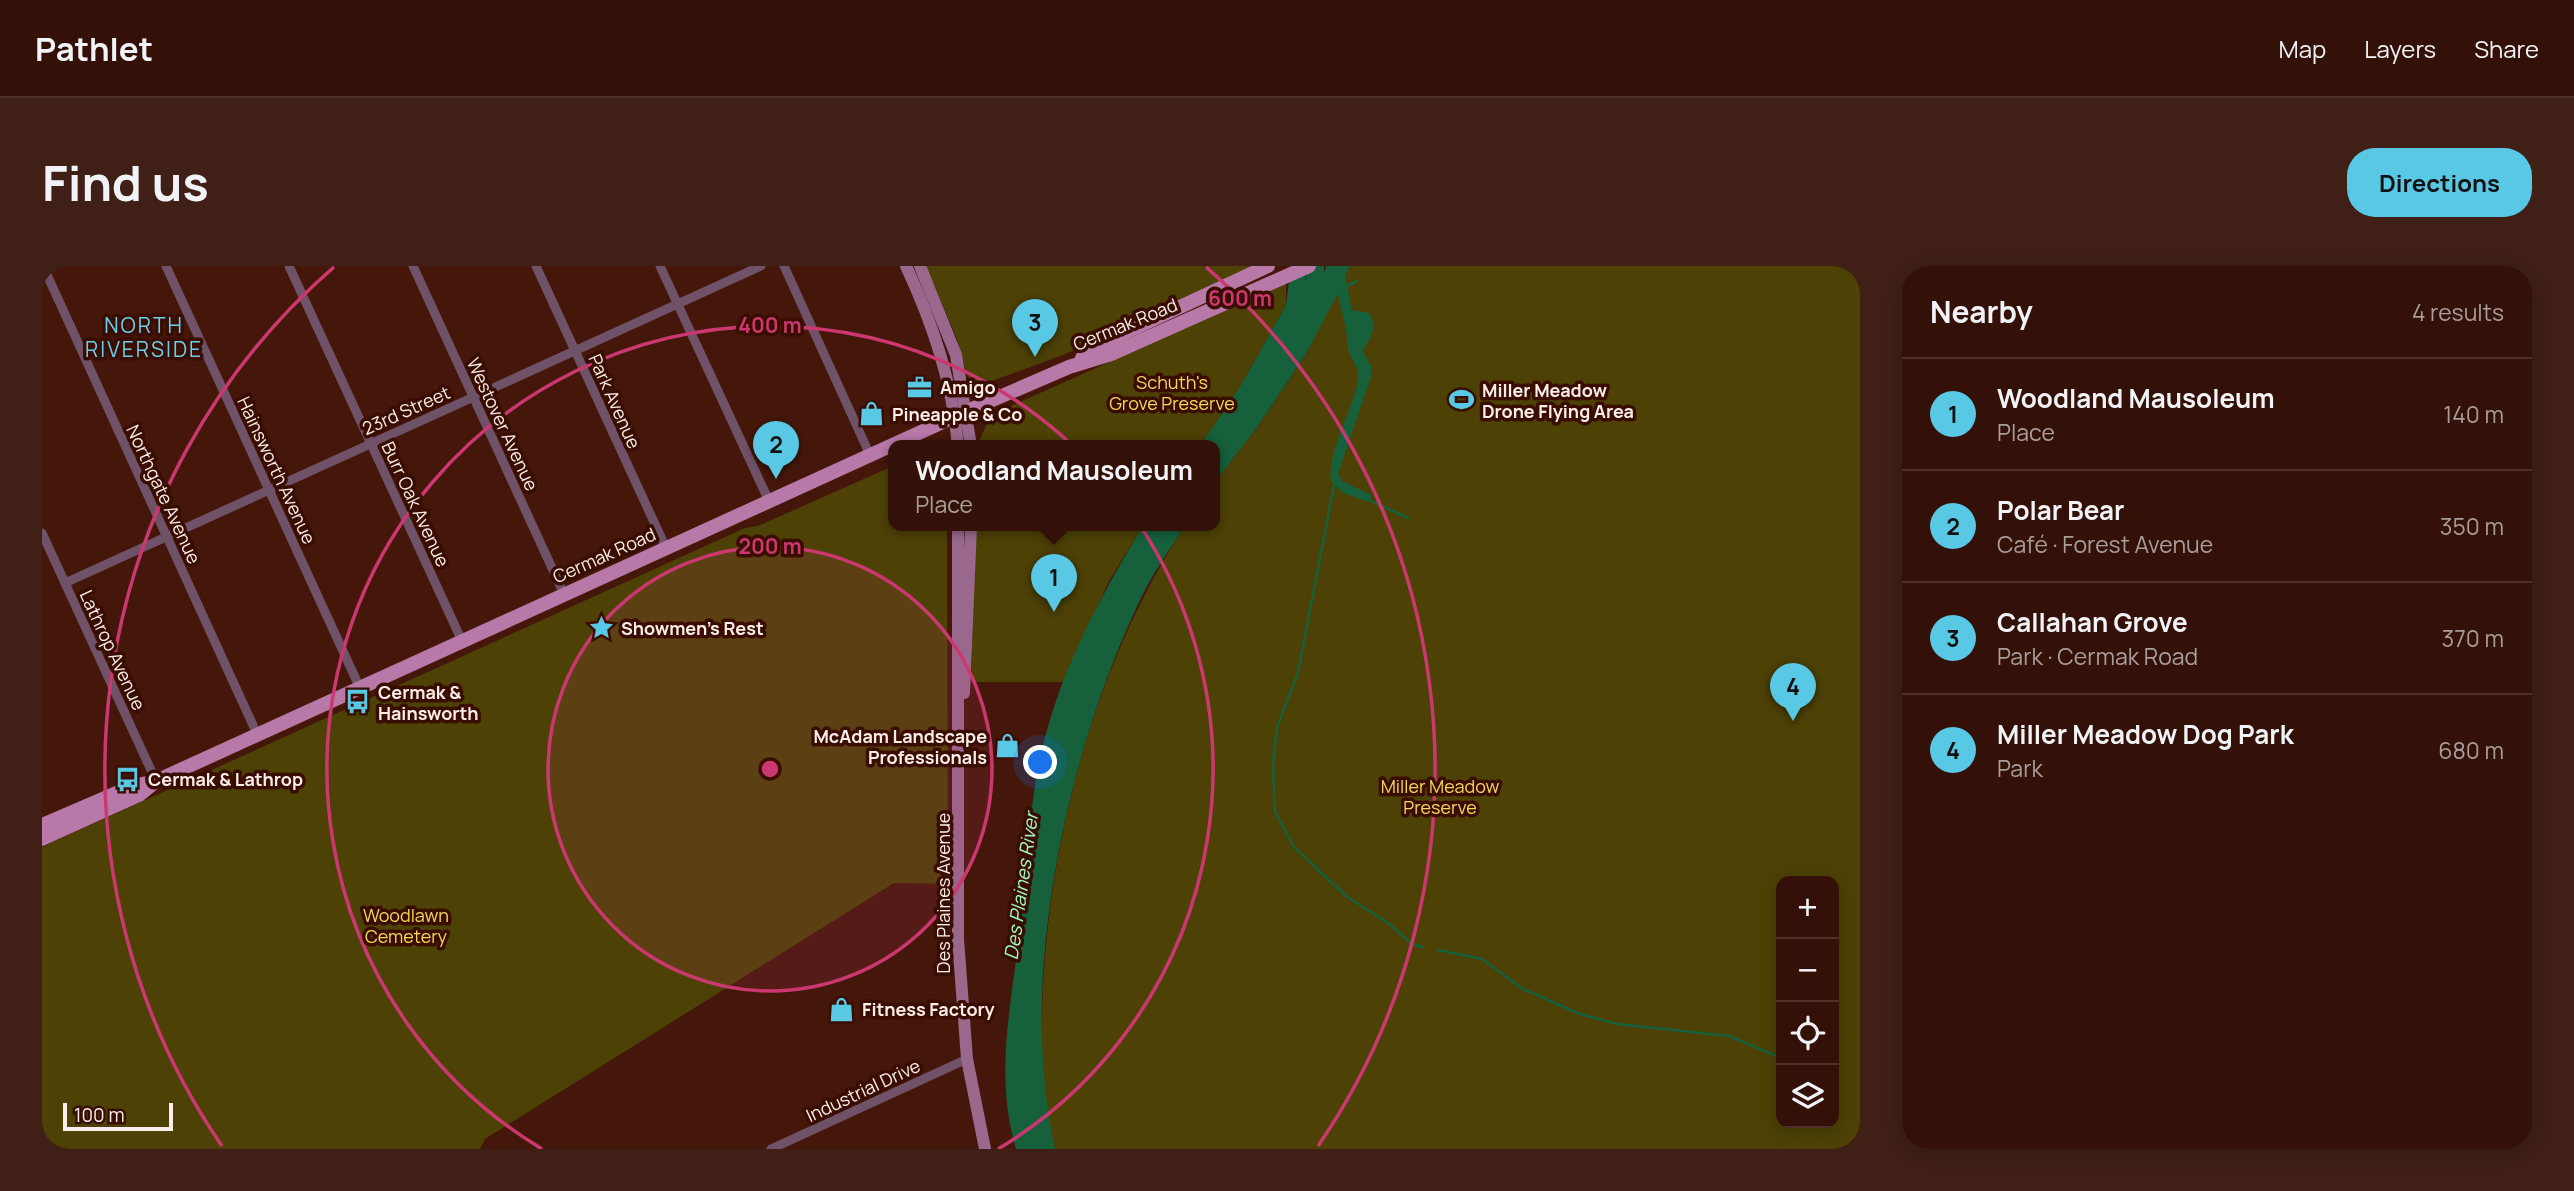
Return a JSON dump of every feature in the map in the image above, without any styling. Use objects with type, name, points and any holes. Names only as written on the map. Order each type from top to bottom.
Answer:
[{"type":"main road","points":[[905,266],[937,340],[969,440]]},
{"type":"main road","points":[[920,266],[956,355],[960,414],[958,440]]},
{"type":"main road","name":"Cermak Road","points":[[1069,367],[1105,342],[1268,266]]},
{"type":"main road","name":"Cermak Road","points":[[903,440],[1069,367],[1111,354],[1309,266]]},
{"type":"main road","name":"Cermak Road","points":[[42,825],[133,786],[156,781],[888,447]]},
{"type":"main road","name":"Des Plaines Avenue","points":[[958,531],[957,673],[961,718],[958,939],[967,1059],[985,1149]]},
{"type":"main road","name":"Des Plaines Avenue","points":[[961,718],[967,673],[971,531]]},
{"type":"main road","name":"Cermak Road","points":[[42,839],[139,795],[156,781]]},
{"type":"street","name":"Northgate Avenue","points":[[43,266],[257,734]]},
{"type":"street","name":"Hainsworth Avenue","points":[[166,266],[360,688]]},
{"type":"street","name":"Burr Oak Avenue","points":[[289,266],[462,641]]},
{"type":"street","name":"Westover Avenue","points":[[413,266],[564,594]]},
{"type":"street","name":"Park Avenue","points":[[536,266],[666,548]]},
{"type":"street","points":[[660,266],[769,501]]},
{"type":"street","name":"23rd Street","points":[[65,583],[761,266]]},
{"type":"street","points":[[784,266],[870,455]]},
{"type":"street","name":"Lathrop Avenue","points":[[42,533],[156,781]]},
{"type":"street","name":"Industrial Drive","points":[[771,1149],[967,1059]]},
{"type":"green space","points":[[926,266],[1255,266],[1063,355],[975,385],[967,376],[957,339]]},
{"type":"green space","name":"Miller Meadow Preserve","points":[[1349,266],[1860,266],[1860,1149],[1055,1149],[1044,1092],[1042,1020],[1046,946],[1055,872],[1071,797],[1091,725],[1117,654],[1149,588],[1182,531],[1220,531],[1220,476],[1256,429],[1306,354]]},
{"type":"green space","name":"Schuth's Grove Preserve","points":[[1286,283],[1286,305],[1241,385],[1204,440],[980,440],[987,423],[1004,409]]},
{"type":"green space","name":"Woodlawn Cemetery","points":[[888,468],[888,531],[947,531],[948,884],[894,883],[485,1139],[480,1149],[42,1149],[42,847],[745,528],[758,526]]},
{"type":"green space","points":[[975,531],[1140,531],[1109,581],[1064,682],[971,682]]},
{"type":"shaded area","points":[[1291,266],[1306,266],[1305,282],[1308,266],[1324,266],[1324,273],[1326,266],[1349,266],[1345,277],[1352,310],[1369,313],[1372,319],[1372,333],[1363,351],[1371,366],[1371,377],[1338,474],[1342,481],[1371,495],[1372,498],[1366,501],[1343,493],[1331,481],[1333,456],[1358,381],[1356,367],[1349,351],[1338,293],[1306,354],[1256,429],[1220,476],[1220,440],[1204,440],[1241,385],[1286,305]]},
{"type":"shaded area","points":[[1140,531],[1182,531],[1146,589],[1114,659],[1071,796],[1056,868],[1046,941],[1042,1013],[1045,1083],[1055,1149],[1016,1149],[1006,1096],[1006,1044],[1039,764],[1056,701],[1068,670],[1110,582]]},
{"type":"waterway","points":[[1344,287],[1357,281]]},
{"type":"waterway","points":[[1334,485],[1298,673],[1277,727],[1273,764],[1275,812],[1294,847],[1346,896],[1388,923],[1412,944],[1423,947]]},
{"type":"waterway","points":[[1367,499],[1408,518]]},
{"type":"waterway","points":[[1438,950],[1482,959],[1523,989],[1580,1014],[1617,1024],[1729,1036],[1776,1056]]},
{"type":"place","name":"Callahan Grove","points":[[1035,357]]},
{"type":"place","name":"Amigo","points":[[920,387]]},
{"type":"place","name":"Miller Meadow Drone Flying Area","points":[[1462,400]]},
{"type":"place","name":"Pineapple & Co","points":[[872,414]]},
{"type":"place","name":"Polar Bear","points":[[776,479]]},
{"type":"place","name":"Woodland Mausoleum","points":[[1054,612]]},
{"type":"place","name":"Showmen's Rest","points":[[601,628]]},
{"type":"place","name":"Cermak & Hainsworth","points":[[358,702]]},
{"type":"place","name":"Miller Meadow Dog Park","points":[[1793,721]]},
{"type":"place","name":"McAdam Landscape Professionals","points":[[1007,746]]},
{"type":"place","name":"Cermak & Lathrop","points":[[128,779]]},
{"type":"place","name":"Fitness Factory","points":[[842,1009]]},
{"type":"district","name":"NORTH RIVERSIDE","points":[[144,337]]},
{"type":"water label","name":"Des Plaines River","points":[[1021,886]]}]
